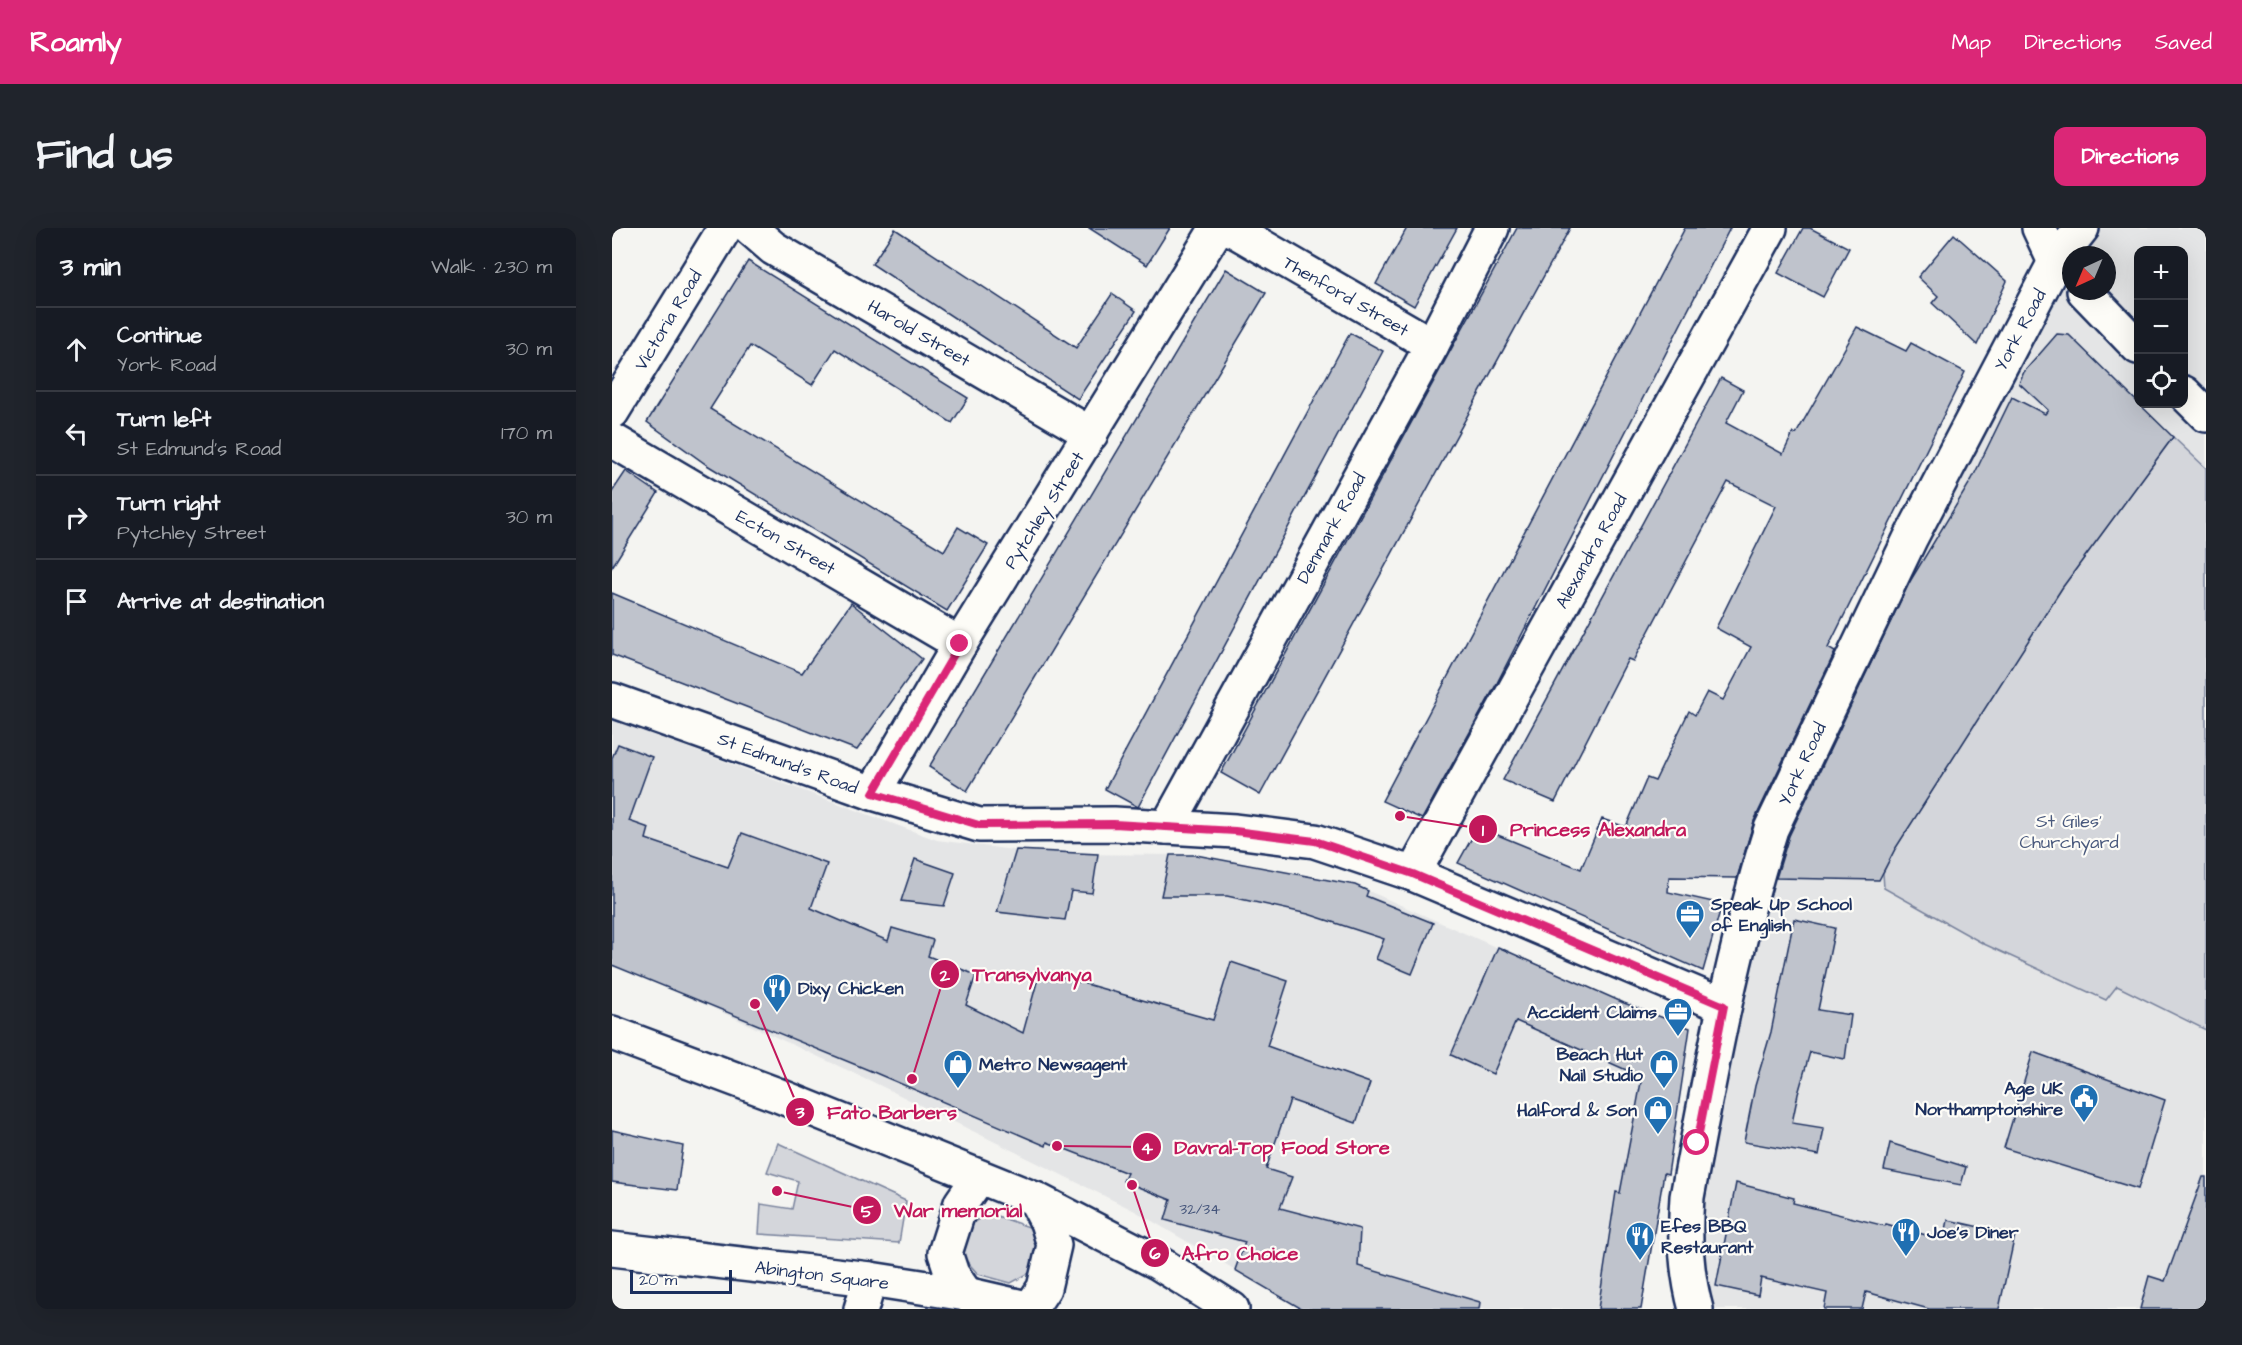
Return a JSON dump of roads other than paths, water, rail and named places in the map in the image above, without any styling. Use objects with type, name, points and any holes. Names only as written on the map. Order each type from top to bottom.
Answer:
[{"type":"street","name":"Victoria Road","points":[[612,412],[725,228]]},
{"type":"street","name":"Harold Street","points":[[750,228],[772,248],[1091,434]]},
{"type":"street","name":"Pytchley Street","points":[[873,793],[960,644],[1217,228]]},
{"type":"street","name":"Thenford Street","points":[[1230,228],[1432,345]]},
{"type":"street","name":"Denmark Road","points":[[1167,827],[1432,345],[1492,228]]},
{"type":"street","name":"Alexandra Road","points":[[1413,874],[1770,228]]},
{"type":"street","points":[[2039,228],[2062,268]]},
{"type":"street","name":"York Road","points":[[2074,246],[2082,228]]},
{"type":"street","name":"York Road","points":[[1691,1303],[1685,1225],[1687,1197],[1724,1006],[1755,879],[1771,829],[1910,539],[2062,272]]},
{"type":"street","points":[[2093,300],[2134,342]]},
{"type":"street","points":[[2188,397],[2206,415]]},
{"type":"street","name":"Ecton Street","points":[[612,440],[960,644]]},
{"type":"street","name":"St Edmund's Road","points":[[612,700],[873,793],[979,825],[1114,824],[1235,831],[1315,841],[1413,874],[1724,1006]]},
{"type":"street","points":[[612,1033],[775,1094],[1035,1199],[1157,1262],[1232,1309]]},
{"type":"street","points":[[966,1294],[952,1274],[945,1253],[962,1203],[980,1176]]},
{"type":"street","points":[[1030,1309],[1044,1287],[1054,1245],[1047,1222],[1035,1199]]},
{"type":"street","name":"Abington Square","points":[[612,1249],[866,1294],[966,1294],[1030,1309]]},
{"type":"place","name":"Princess Alexandra","points":[[1400,816]]},
{"type":"place","name":"Speak Up School of English","points":[[1690,940]]},
{"type":"place","name":"Fato Barbers","points":[[755,1004]]},
{"type":"place","name":"Dixy Chicken","points":[[777,1014]]},
{"type":"place","name":"Accident Claims","points":[[1678,1038]]},
{"type":"place","name":"Transylvanya","points":[[912,1079]]},
{"type":"place","name":"Metro Newsagent","points":[[958,1090]]},
{"type":"place","name":"Beach Hut Nail Studio","points":[[1664,1090]]},
{"type":"place","name":"Age UK Northamptonshire","points":[[2084,1124]]},
{"type":"place","name":"Halford & Son","points":[[1658,1136]]},
{"type":"place","name":"Davral-Top Food Store","points":[[1057,1146]]},
{"type":"place","name":"Afro Choice","points":[[1132,1185]]},
{"type":"place","name":"War memorial","points":[[777,1191]]},
{"type":"place","name":"Joe's Diner","points":[[1906,1258]]},
{"type":"place","name":"Efes BBQ Restaurant","points":[[1640,1262]]},
{"type":"park label","name":"St Giles' Churchyard","points":[[2069,831]]}]
